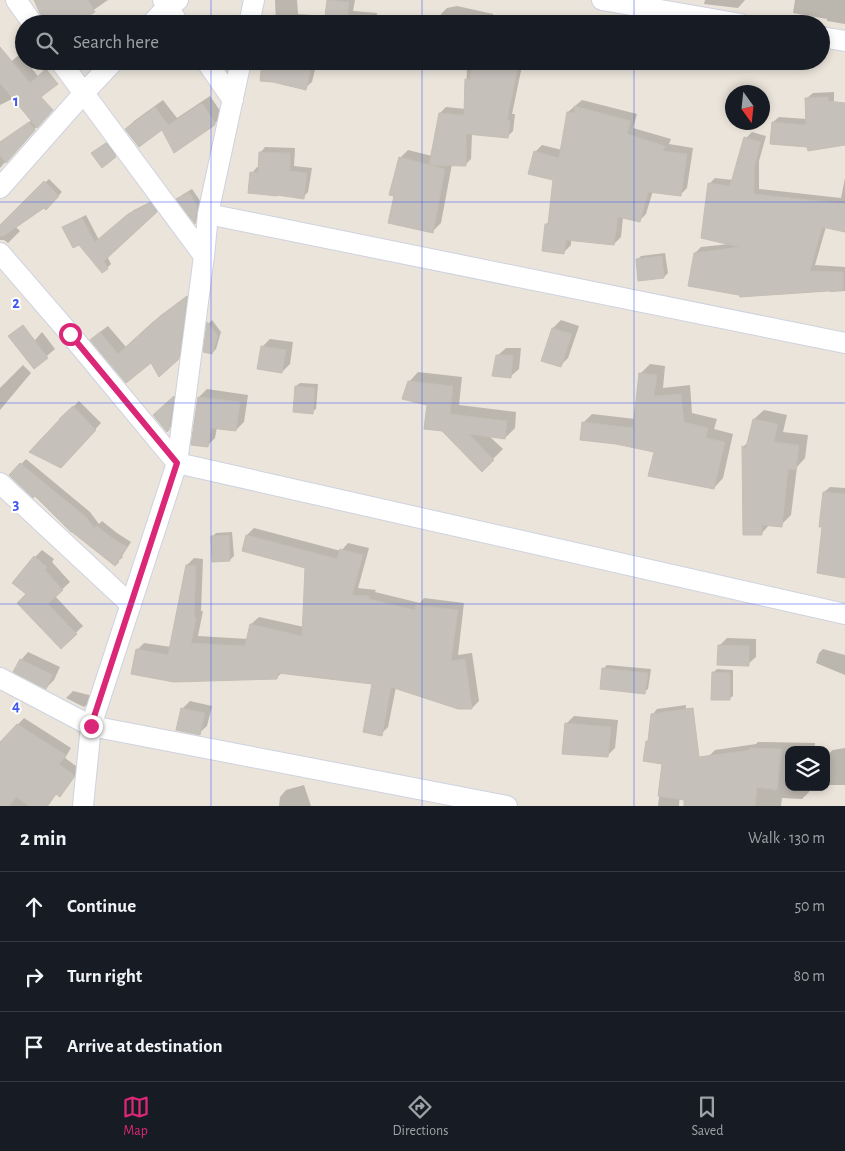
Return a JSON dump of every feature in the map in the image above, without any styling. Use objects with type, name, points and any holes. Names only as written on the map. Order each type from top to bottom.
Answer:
[{"type":"street","points":[[16,0],[27,15]]},
{"type":"street","points":[[251,15],[254,0]]},
{"type":"street","points":[[602,0],[689,15]]},
{"type":"street","points":[[158,15],[169,2],[175,15]]},
{"type":"street","points":[[830,38],[845,41]]},
{"type":"street","points":[[66,70],[204,256]]},
{"type":"street","points":[[0,188],[106,70]]},
{"type":"street","points":[[212,70],[233,100]]},
{"type":"street","points":[[83,806],[91,726],[177,463],[208,214],[239,70]]},
{"type":"street","points":[[208,214],[845,343]]},
{"type":"street","points":[[0,253],[177,463],[845,614]]},
{"type":"street","points":[[0,483],[131,605]]},
{"type":"street","points":[[0,678],[91,726],[507,806]]},
{"type":"building","points":[[34,0],[88,0],[95,12],[90,15],[41,15]]},
{"type":"building","points":[[327,0],[349,2],[348,15],[325,15]]},
{"type":"building","points":[[0,47],[15,65],[15,70],[19,70],[30,83],[47,70],[58,84],[41,97],[53,110],[37,128],[0,83]]},
{"type":"building","points":[[261,70],[311,70],[306,90],[273,82],[260,81]]},
{"type":"building","points":[[471,70],[517,70],[507,120],[510,120],[508,138],[466,134],[466,166],[429,165],[439,113],[464,115],[465,79],[470,80]]},
{"type":"building","points":[[828,97],[828,101],[845,103],[845,145],[808,151],[807,147],[770,144],[772,122],[806,125],[805,98]]},
{"type":"building","points":[[202,103],[215,125],[174,153],[162,130],[139,147],[125,129],[155,107],[168,125]]},
{"type":"building","points":[[574,106],[631,121],[627,134],[665,146],[663,151],[687,154],[681,196],[648,192],[640,222],[618,217],[614,245],[566,240],[564,254],[542,251],[545,224],[548,224],[553,180],[528,174],[534,151],[559,158],[567,112],[575,113]]},
{"type":"building","points":[[29,122],[35,130],[6,163],[0,155],[0,142]]},
{"type":"building","points":[[744,137],[761,142],[754,168],[754,194],[845,204],[845,232],[822,227],[810,271],[843,272],[843,290],[740,297],[739,295],[688,286],[694,253],[739,247],[701,238],[708,183],[730,186]]},
{"type":"building","points":[[106,143],[116,157],[102,168],[91,153]]},
{"type":"building","points":[[259,152],[290,153],[290,171],[307,173],[304,199],[248,193],[250,172],[258,173]]},
{"type":"building","points":[[399,157],[445,169],[433,233],[388,223],[394,196],[389,195]]},
{"type":"building","points":[[44,181],[59,196],[46,210],[44,208],[2,237],[0,235],[0,225]]},
{"type":"building","points":[[189,192],[197,206],[195,224],[176,199]]},
{"type":"building","points":[[150,203],[157,212],[104,261],[108,269],[102,273],[79,245],[73,248],[62,227],[82,218],[95,242],[128,214]]},
{"type":"building","points":[[662,256],[664,278],[638,281],[636,259]]},
{"type":"building","points":[[187,296],[179,359],[159,377],[151,363],[126,383],[90,340],[100,332],[118,354],[152,323]]},
{"type":"building","points":[[207,322],[218,336],[212,354],[203,352]]},
{"type":"building","points":[[23,325],[48,358],[34,369],[8,336]]},
{"type":"building","points":[[552,328],[572,334],[561,367],[541,361]]},
{"type":"building","points":[[261,346],[286,350],[282,373],[257,369]]},
{"type":"building","points":[[496,355],[513,355],[511,378],[492,376]]},
{"type":"building","points":[[639,373],[657,375],[654,396],[681,394],[684,422],[708,428],[706,438],[725,442],[714,489],[648,476],[654,452],[616,444],[580,440],[582,422],[633,428]]},
{"type":"building","points":[[408,381],[453,386],[450,414],[507,421],[505,439],[469,434],[494,460],[482,472],[442,431],[424,429],[427,405],[402,399]]},
{"type":"building","points":[[295,386],[315,388],[313,414],[293,412]]},
{"type":"building","points":[[174,396],[169,430],[167,432],[153,415]]},
{"type":"building","points":[[198,397],[240,402],[236,431],[211,428],[208,447],[191,445]]},
{"type":"building","points":[[73,406],[96,430],[61,468],[29,452],[59,419]]},
{"type":"building","points":[[753,419],[778,424],[774,442],[799,445],[796,470],[788,469],[782,527],[762,525],[762,535],[743,535],[742,446],[746,448]]},
{"type":"building","points":[[20,463],[86,517],[95,529],[96,525],[127,547],[115,566],[71,532],[35,496],[33,498],[9,475]]},
{"type":"building","points":[[823,492],[845,494],[845,578],[817,573],[822,527],[819,527]]},
{"type":"building","points":[[229,535],[230,561],[212,562],[211,536]]},
{"type":"building","points":[[246,535],[337,559],[340,549],[363,555],[352,595],[369,596],[369,599],[415,610],[416,605],[458,610],[451,661],[465,659],[472,709],[458,709],[391,687],[382,736],[363,732],[372,684],[278,673],[277,679],[174,682],[131,674],[136,649],[168,655],[186,565],[196,566],[194,618],[196,618],[191,643],[245,646],[250,624],[302,636],[305,568],[242,551]]},
{"type":"building","points":[[34,556],[47,567],[45,570],[63,590],[48,604],[77,634],[61,649],[17,603],[26,594],[12,583]]},
{"type":"building","points":[[718,645],[749,646],[749,666],[717,665]]},
{"type":"building","points":[[20,659],[53,675],[46,689],[13,672]]},
{"type":"building","points":[[602,668],[648,673],[645,694],[600,689]]},
{"type":"building","points":[[712,672],[730,673],[730,700],[711,700]]},
{"type":"building","points":[[181,708],[205,713],[200,735],[176,730]]},
{"type":"building","points":[[693,708],[699,757],[750,750],[750,748],[782,749],[777,790],[757,787],[755,806],[684,806],[684,800],[658,796],[662,764],[643,761],[646,741],[648,741],[651,714]]},
{"type":"building","points":[[565,723],[611,727],[608,757],[562,754]]},
{"type":"building","points":[[17,724],[66,755],[59,764],[74,775],[60,797],[56,794],[47,806],[29,806],[16,797],[9,806],[0,806],[0,742]]},
{"type":"route","points":[[70,334],[177,463],[91,726]]}]
